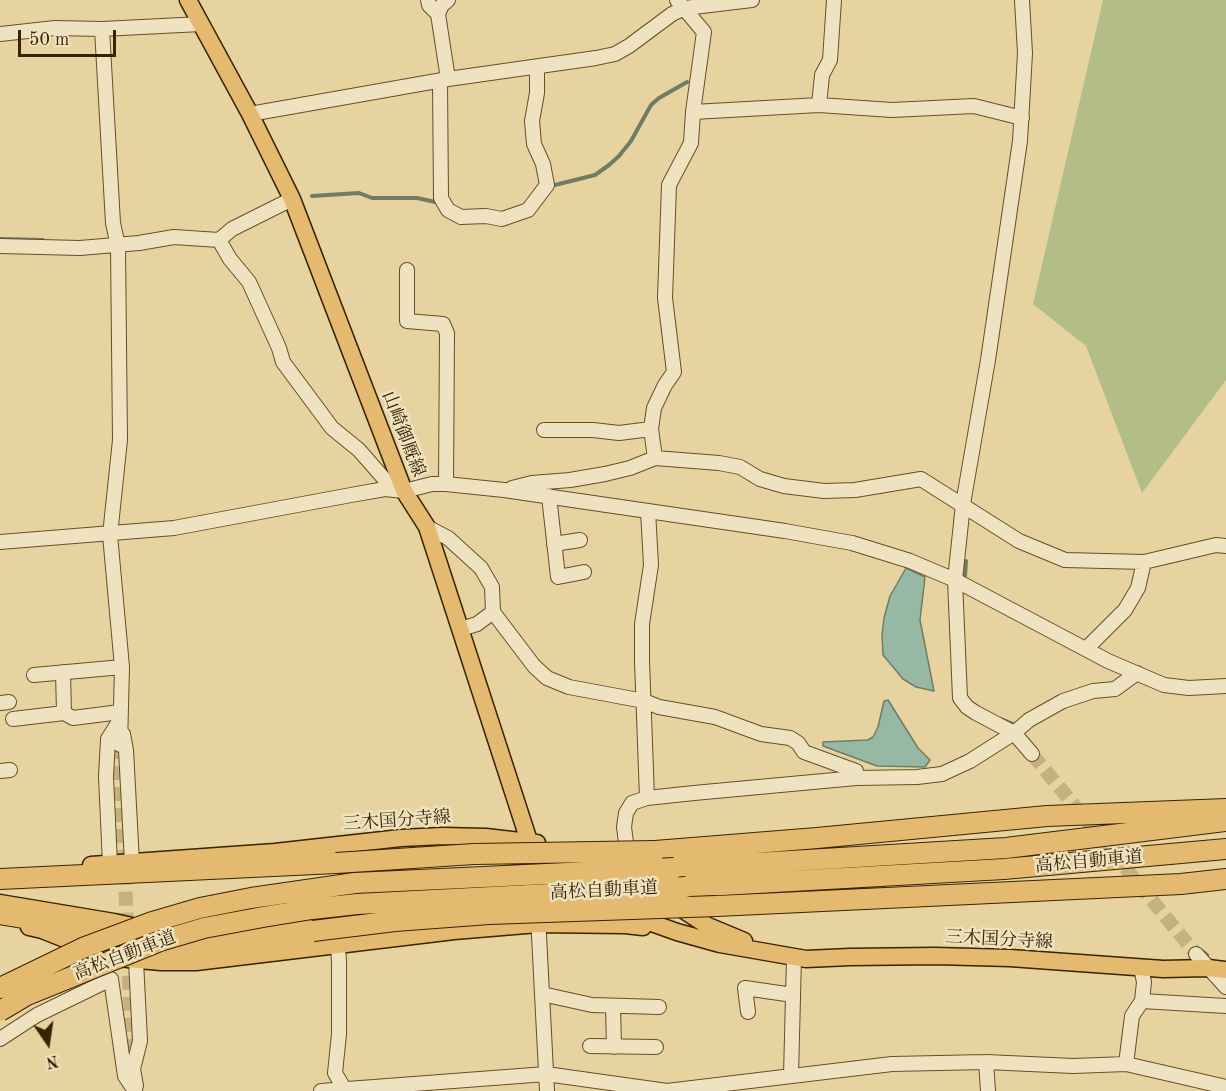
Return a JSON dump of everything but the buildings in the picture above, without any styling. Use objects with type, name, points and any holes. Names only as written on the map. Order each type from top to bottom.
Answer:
[{"type":"highway","points":[[0,879],[474,854],[655,851],[1047,816],[1226,809]]},
{"type":"highway","name":"高松自動車道","points":[[0,988],[86,947],[152,922],[200,908],[251,898],[355,883],[674,868],[1006,848],[1226,821]]},
{"type":"highway","name":"高松自動車道","points":[[0,1011],[27,995],[160,941],[204,928],[312,909],[357,904],[1004,869],[1226,849]]},
{"type":"highway","points":[[0,914],[65,925],[123,942],[151,947],[206,945],[395,921],[489,915],[1180,884],[1226,879]]},
{"type":"main road","name":"山崎御厩線","points":[[188,0],[250,114],[292,199],[399,490],[427,527],[529,841],[537,897]]},
{"type":"main road","name":"三木国分寺線","points":[[0,873],[275,852],[401,838],[486,837],[529,841],[600,860],[708,926],[771,953]]},
{"type":"main road","name":"三木国分寺線","points":[[0,903],[114,922],[162,934],[208,932],[537,897],[571,898],[600,905],[677,932],[720,944],[806,959],[946,956],[1010,958],[1141,968],[1226,970]]},
{"type":"main road","points":[[0,921],[42,930],[100,953],[161,962],[196,962],[454,931],[538,924],[625,925],[677,932]]},
{"type":"street","points":[[428,0],[429,5],[438,14]]},
{"type":"street","points":[[448,0],[442,5],[438,14],[444,80],[444,204],[461,217],[486,216],[502,219],[528,210],[548,185],[543,164],[534,144],[532,121],[537,93],[537,67]]},
{"type":"street","points":[[250,114],[444,80],[615,54],[672,14],[681,4],[752,0]]},
{"type":"street","points":[[819,105],[822,75],[830,60],[834,0]]},
{"type":"street","points":[[1022,0],[1024,53],[1022,118],[988,360],[963,504],[955,580],[960,698],[976,713],[1014,733],[1032,754]]},
{"type":"street","points":[[655,458],[651,429],[654,408],[674,372],[665,298],[669,185],[691,143],[704,32],[681,4]]},
{"type":"street","points":[[0,34],[55,28],[102,29],[201,24]]},
{"type":"street","points":[[102,29],[117,241],[120,440],[110,535],[122,668],[120,744]]},
{"type":"street","points":[[693,112],[819,105],[892,110],[974,106],[1022,118]]},
{"type":"street","points":[[0,246],[56,249],[174,237],[219,240],[232,229],[292,199]]},
{"type":"street","points":[[219,240],[230,259],[249,282],[283,362],[332,428],[359,450],[399,490]]},
{"type":"street","points":[[407,270],[406,321],[443,324],[447,333],[446,484]]},
{"type":"street","points":[[544,430],[593,430],[620,433],[651,429]]},
{"type":"street","points":[[504,489],[532,483],[605,474],[630,468],[655,458],[719,463],[740,467],[760,478],[784,486],[824,491],[855,489],[921,479],[1019,541],[1065,560],[1144,562],[1216,544],[1226,546]]},
{"type":"street","points":[[0,542],[110,535],[174,528],[351,495],[432,484],[504,489],[852,543],[909,561],[955,580],[1086,649],[1164,686],[1188,688],[1226,686]]},
{"type":"street","points":[[549,496],[558,577],[584,572]]},
{"type":"street","points":[[647,798],[642,624],[651,565],[648,511]]},
{"type":"street","points":[[427,527],[448,538],[481,568],[492,587],[493,612],[534,666],[547,678],[569,687],[715,717],[761,734],[790,738],[798,743],[804,752],[856,771],[856,778]]},
{"type":"street","points":[[554,544],[580,540]]},
{"type":"street","points":[[1086,649],[1125,610],[1138,588],[1144,562]]},
{"type":"street","points":[[461,629],[477,624],[493,612]]},
{"type":"street","points":[[34,675],[122,668]]},
{"type":"street","points":[[63,672],[64,713]]},
{"type":"street","points":[[630,878],[624,827],[626,813],[632,803],[647,798],[856,778],[917,777],[942,774],[970,761],[1014,733],[1029,720],[1063,701],[1093,691],[1115,689],[1137,674]]},
{"type":"street","points":[[12,719],[64,713],[73,718],[120,716]]},
{"type":"street","points":[[120,716],[126,750],[132,862]]},
{"type":"street","points":[[110,864],[106,777],[108,739],[120,716]]},
{"type":"street","points":[[537,897],[547,1091]]},
{"type":"street","points":[[338,946],[339,1034],[335,1072],[345,1090]]},
{"type":"street","points":[[1197,954],[1226,987]]},
{"type":"street","points":[[782,1082],[794,995],[794,957]]},
{"type":"street","points":[[133,1069],[140,1041],[136,960]]},
{"type":"street","points":[[1126,1064],[1132,1016],[1142,1001],[1144,982],[1141,968]]},
{"type":"street","points":[[0,1039],[38,1015],[111,980],[125,1076],[136,1091]]},
{"type":"street","points":[[748,1012],[745,988],[794,995]]},
{"type":"street","points":[[542,994],[592,1005],[659,1007]]},
{"type":"street","points":[[1142,1001],[1226,1006]]},
{"type":"street","points":[[613,1006],[614,1047]]},
{"type":"street","points":[[590,1046],[656,1047]]},
{"type":"street","points":[[132,1048],[136,1091]]},
{"type":"street","points":[[321,1091],[546,1074],[667,1091],[782,1082],[892,1064],[986,1062],[1073,1066],[1126,1064],[1226,1087]]},
{"type":"street","points":[[986,1062],[988,1091]]},
{"type":"green space","points":[[1103,0],[1226,0],[1226,380],[1142,493],[1086,346],[1033,304]]},
{"type":"shaded area","points":[[906,568],[925,577],[920,620],[934,691],[916,687],[903,679],[883,655],[884,618],[890,596]]},
{"type":"shaded area","points":[[888,700],[918,748],[930,760],[925,767],[877,766],[823,746],[823,742],[868,740],[873,737],[878,727],[884,701]]},
{"type":"waterway","points":[[551,186],[595,175],[609,165],[631,141],[651,105],[687,82]]},
{"type":"waterway","points":[[312,196],[359,193],[372,198],[417,198],[440,203]]},
{"type":"waterway","points":[[0,239],[43,240]]},
{"type":"waterway","points":[[965,576],[966,561]]},
{"type":"waterway","points":[[1001,719],[1013,724]]},
{"type":"waterway","points":[[1202,951],[1207,955]]},
{"type":"tunnel","points":[[120,745],[120,826],[125,881],[132,1048]]},
{"type":"tunnel","points":[[1032,754],[1196,954]]}]
